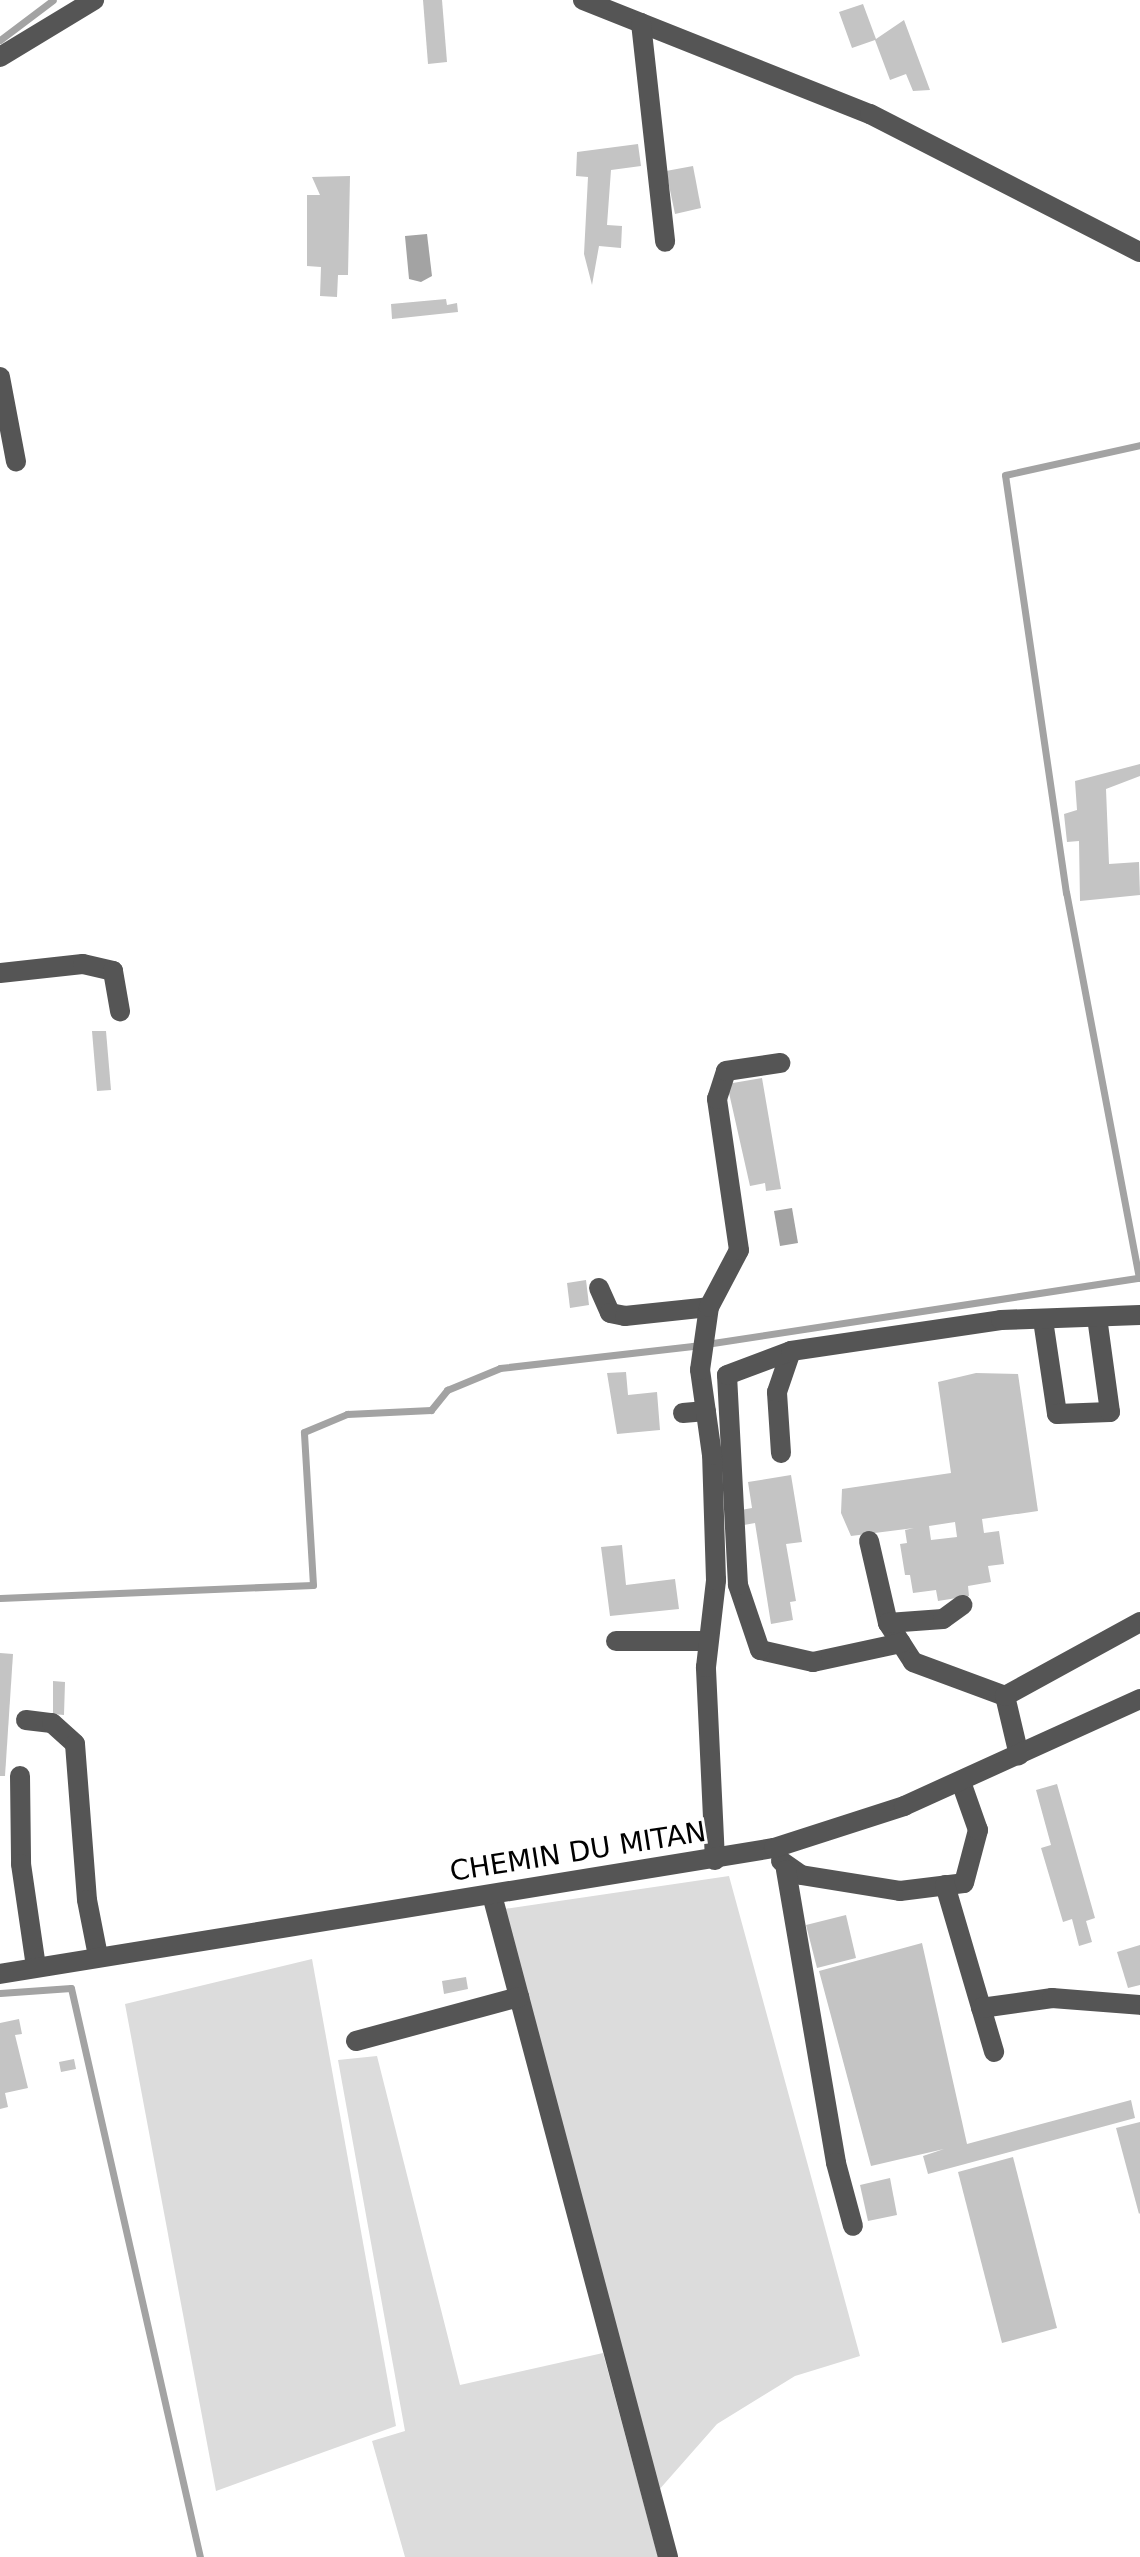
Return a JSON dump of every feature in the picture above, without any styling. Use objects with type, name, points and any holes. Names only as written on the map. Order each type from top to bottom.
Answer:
[{"type":"street","points":[[583,0],[870,114],[1140,252]]},
{"type":"street","points":[[0,57],[86,2]]},
{"type":"street","points":[[641,23],[665,242]]},
{"type":"street","points":[[0,377],[16,462]]},
{"type":"street","points":[[0,973],[83,964],[113,971],[120,1011]]},
{"type":"street","points":[[715,1860],[708,1641],[716,1580],[706,1411],[700,1370],[709,1307],[739,1250],[717,1099],[726,1071],[780,1063]]},
{"type":"street","points":[[599,1288],[610,1313],[625,1316],[709,1307]]},
{"type":"street","points":[[901,1643],[813,1662],[760,1650],[738,1585],[727,1375],[791,1351],[1043,1320],[1140,1315]]},
{"type":"street","points":[[1043,1320],[1057,1414],[1110,1412],[1097,1317]]},
{"type":"street","points":[[781,1453],[777,1392],[791,1351]]},
{"type":"street","points":[[683,1413],[706,1411]]},
{"type":"street","points":[[869,1541],[888,1623],[913,1662],[1005,1696],[1140,1622]]},
{"type":"street","points":[[888,1623],[943,1619],[962,1605]]},
{"type":"street","points":[[616,1641],[708,1641]]},
{"type":"street","points":[[1005,1696],[1019,1755]]},
{"type":"street","name":"CHEMIN DU MITAN","points":[[0,1974],[774,1848],[961,1782],[1140,1699]]},
{"type":"street","points":[[26,1720],[52,1723],[75,1744],[87,1900],[98,1956]]},
{"type":"street","points":[[20,1776],[21,1864],[36,1967]]},
{"type":"street","points":[[786,1870],[900,1891],[964,1883],[978,1830],[961,1782]]},
{"type":"street","points":[[774,1848],[786,1870],[836,2163],[853,2226]]},
{"type":"street","points":[[945,1885],[994,2052]]},
{"type":"street","points":[[492,1895],[668,2557]]},
{"type":"street","points":[[356,2041],[519,1997]]},
{"type":"street","points":[[981,2008],[1052,1998],[1140,2005]]},
{"type":"shaded area","points":[[427,234],[432,276],[421,282],[409,279],[405,236]]},
{"type":"shaded area","points":[[792,1208],[798,1243],[780,1246],[774,1211]]},
{"type":"shaded area","points":[[729,1876],[860,2356],[795,2376],[717,2424],[658,2491],[504,1909]]},
{"type":"shaded area","points":[[312,1959],[396,2426],[216,2491],[125,2004]]},
{"type":"shaded area","points":[[377,2056],[460,2385],[603,2353],[658,2557],[405,2557],[372,2441],[405,2431],[338,2060]]},
{"type":"building","points":[[423,0],[442,0],[447,62],[428,64]]},
{"type":"building","points":[[863,4],[876,39],[904,20],[930,90],[913,91],[906,74],[890,80],[875,40],[852,48],[839,12]]},
{"type":"building","points":[[638,144],[641,166],[611,170],[607,225],[622,226],[621,248],[599,246],[592,285],[584,254],[588,177],[576,176],[577,152]]},
{"type":"building","points":[[693,166],[701,208],[675,214],[666,171]]},
{"type":"building","points":[[350,176],[348,275],[338,275],[337,297],[320,296],[321,267],[307,266],[307,195],[320,195],[312,177]]},
{"type":"building","points":[[446,299],[447,305],[457,303],[458,312],[392,319],[391,304]]},
{"type":"building","points":[[1140,764],[1140,776],[1106,789],[1109,864],[1139,862],[1140,895],[1080,901],[1079,841],[1067,842],[1064,814],[1077,810],[1075,781]]},
{"type":"building","points":[[92,1031],[106,1031],[111,1090],[97,1091]]},
{"type":"building","points":[[762,1078],[781,1189],[766,1191],[765,1183],[750,1186],[727,1084]]},
{"type":"building","points":[[586,1280],[589,1305],[570,1308],[567,1283]]},
{"type":"building","points":[[626,1372],[628,1395],[657,1392],[660,1430],[617,1434],[607,1373]]},
{"type":"building","points":[[976,1373],[1018,1374],[1038,1511],[982,1519],[984,1533],[999,1531],[1004,1564],[988,1566],[991,1582],[968,1586],[969,1596],[938,1601],[936,1590],[913,1593],[910,1575],[905,1575],[900,1544],[907,1543],[905,1530],[914,1528],[851,1536],[841,1513],[842,1489],[951,1473],[938,1382]],"holes":[[[955,1522],[957,1537],[931,1540],[929,1526]]]},
{"type":"building","points":[[791,1475],[802,1542],[786,1544],[796,1601],[790,1602],[793,1620],[771,1624],[755,1523],[744,1525],[741,1510],[752,1508],[748,1482]]},
{"type":"building","points":[[622,1545],[626,1585],[675,1579],[679,1609],[610,1616],[601,1547]]},
{"type":"building","points":[[0,1653],[13,1654],[5,1776],[0,1776]]},
{"type":"building","points":[[53,1681],[65,1682],[64,1715],[53,1714]]},
{"type":"building","points":[[1057,1784],[1095,1918],[1086,1921],[1092,1942],[1079,1946],[1072,1919],[1063,1922],[1041,1848],[1051,1845],[1036,1790]]},
{"type":"building","points":[[846,1915],[856,1958],[817,1968],[806,1925]]},
{"type":"building","points":[[922,1943],[967,2144],[1131,2100],[1135,2118],[928,2174],[923,2156],[944,2149],[871,2166],[819,1971]]},
{"type":"building","points":[[1140,1945],[1140,1985],[1128,1988],[1117,1952]]},
{"type":"building","points":[[466,1977],[468,1989],[444,1994],[442,1981]]},
{"type":"building","points":[[19,2019],[22,2034],[15,2035],[28,2088],[5,2093],[8,2107],[0,2109],[0,2023]]},
{"type":"building","points":[[74,2059],[76,2069],[61,2072],[59,2062]]},
{"type":"building","points":[[1140,2122],[1140,2213],[1139,2214],[1116,2128]]},
{"type":"building","points":[[1013,2157],[1057,2328],[1002,2343],[958,2172]]},
{"type":"building","points":[[890,2178],[897,2215],[868,2221],[860,2185]]},
{"type":"waterway","points":[[0,40],[53,0]]},
{"type":"waterway","points":[[0,1598],[313,1585],[304,1432],[347,1414],[431,1410],[447,1390],[500,1368],[693,1346],[1139,1278],[1066,893],[1005,475],[1140,445]]},
{"type":"waterway","points":[[0,1993],[71,1988],[200,2557]]}]
